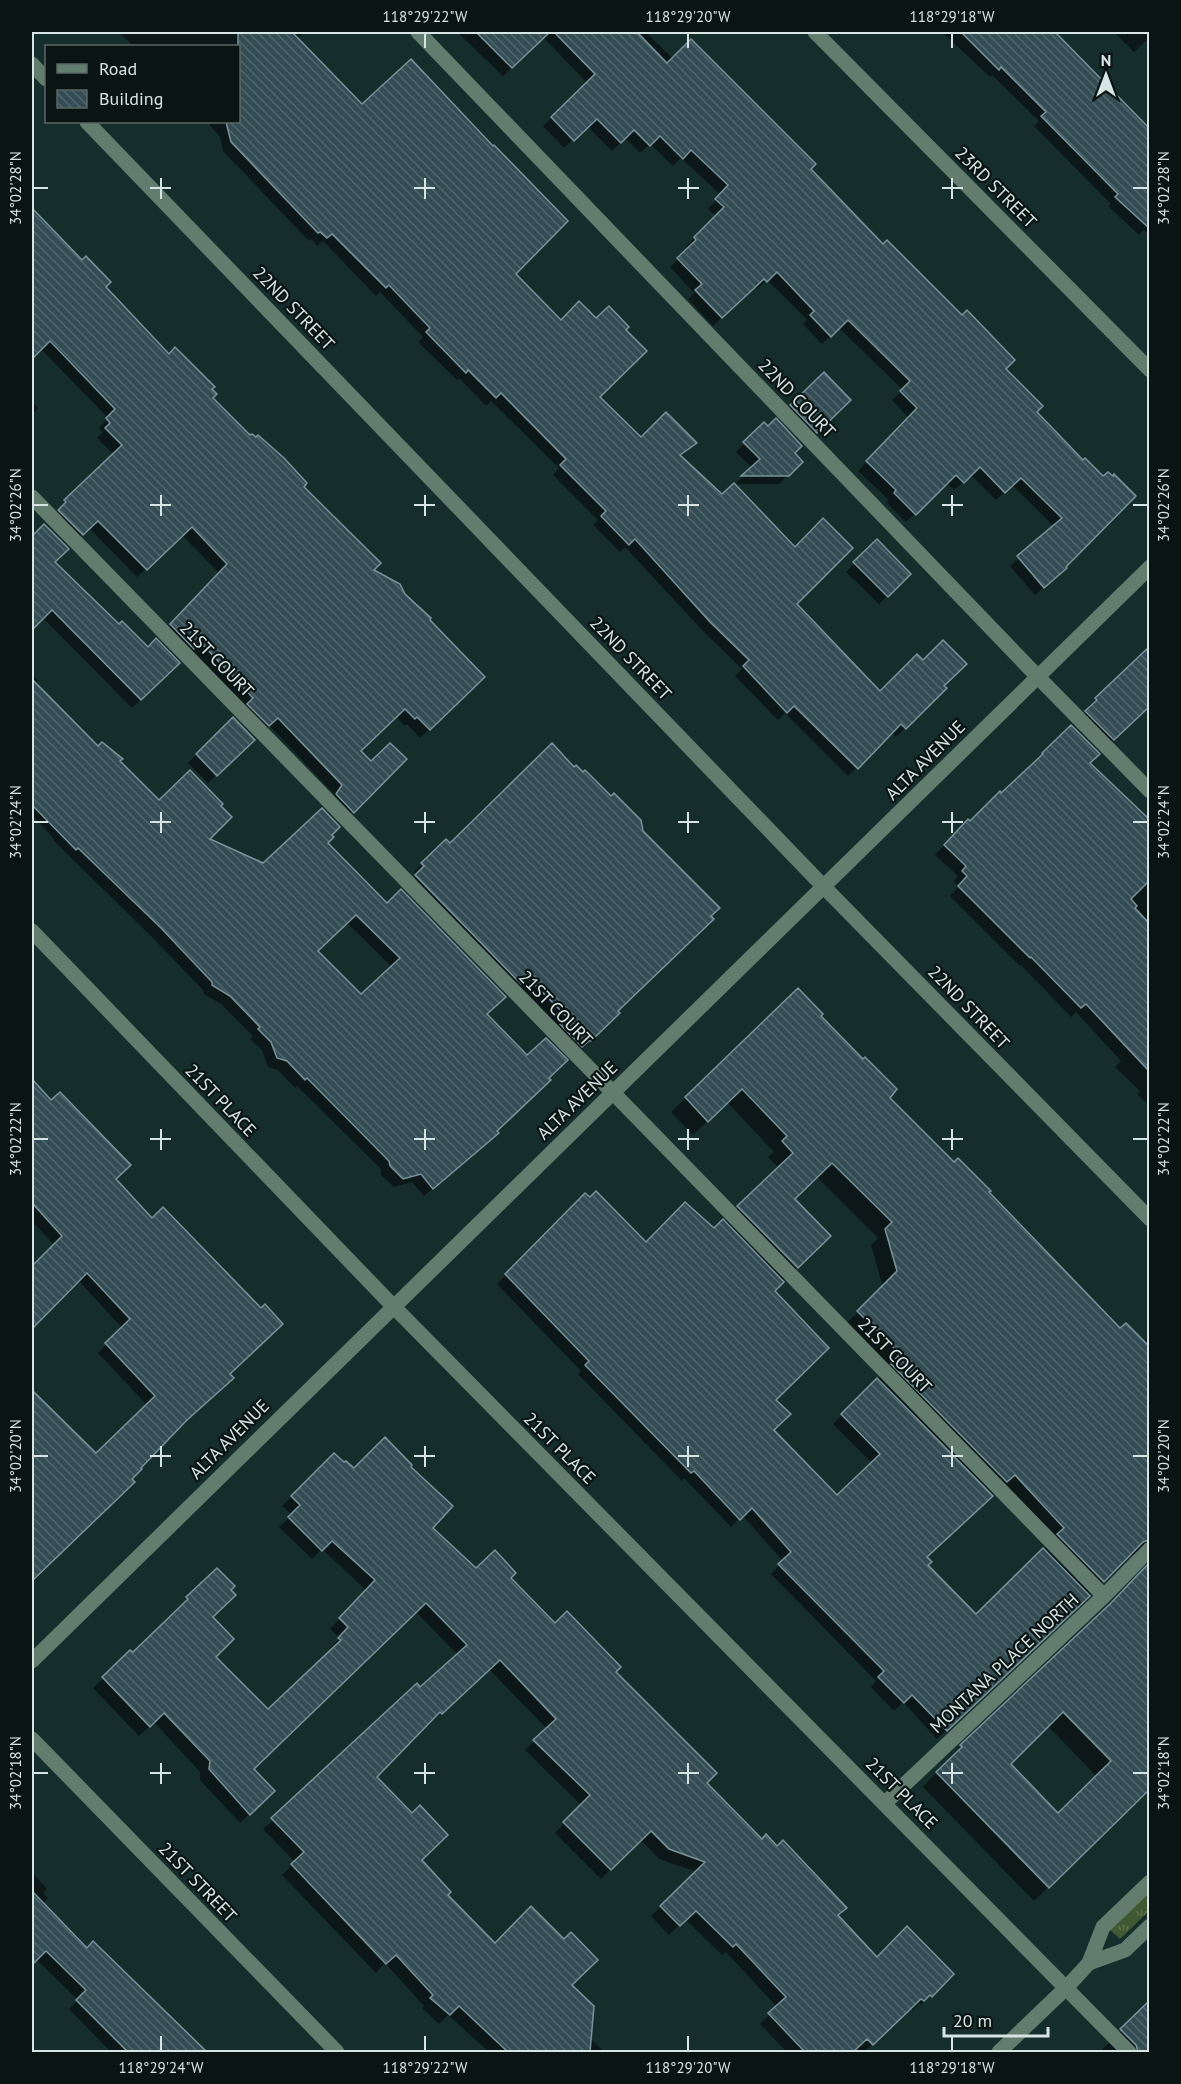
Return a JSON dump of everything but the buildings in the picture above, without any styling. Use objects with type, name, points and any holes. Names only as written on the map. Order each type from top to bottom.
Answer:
[{"type":"street","name":"22ND COURT","points":[[418,32],[1149,790]]},
{"type":"street","name":"23RD STREET","points":[[815,32],[1149,370]]},
{"type":"street","points":[[32,64],[45,78]]},
{"type":"street","name":"22ND STREET","points":[[88,123],[823,886],[1149,1219]]},
{"type":"street","name":"21ST COURT","points":[[32,496],[612,1094],[1104,1596]]},
{"type":"street","name":"ALTA AVENUE","points":[[32,1661],[392,1305],[848,864],[1149,567]]},
{"type":"street","name":"21ST PLACE","points":[[32,931],[392,1305],[1066,1987]]},
{"type":"street","name":"MONTANA PLACE NORTH","points":[[885,1803],[1104,1596],[1149,1549]]},
{"type":"street","name":"21ST STREET","points":[[32,1739],[338,2052]]},
{"type":"street","points":[[999,2052],[1089,1963],[1103,1927],[1149,1882]]},
{"type":"street","points":[[1089,1963],[1125,1950],[1149,1926]]},
{"type":"street","points":[[1066,1987],[1129,2052]]},
{"type":"green space","points":[[1149,1892],[1149,1911],[1120,1939],[1110,1930]]}]
